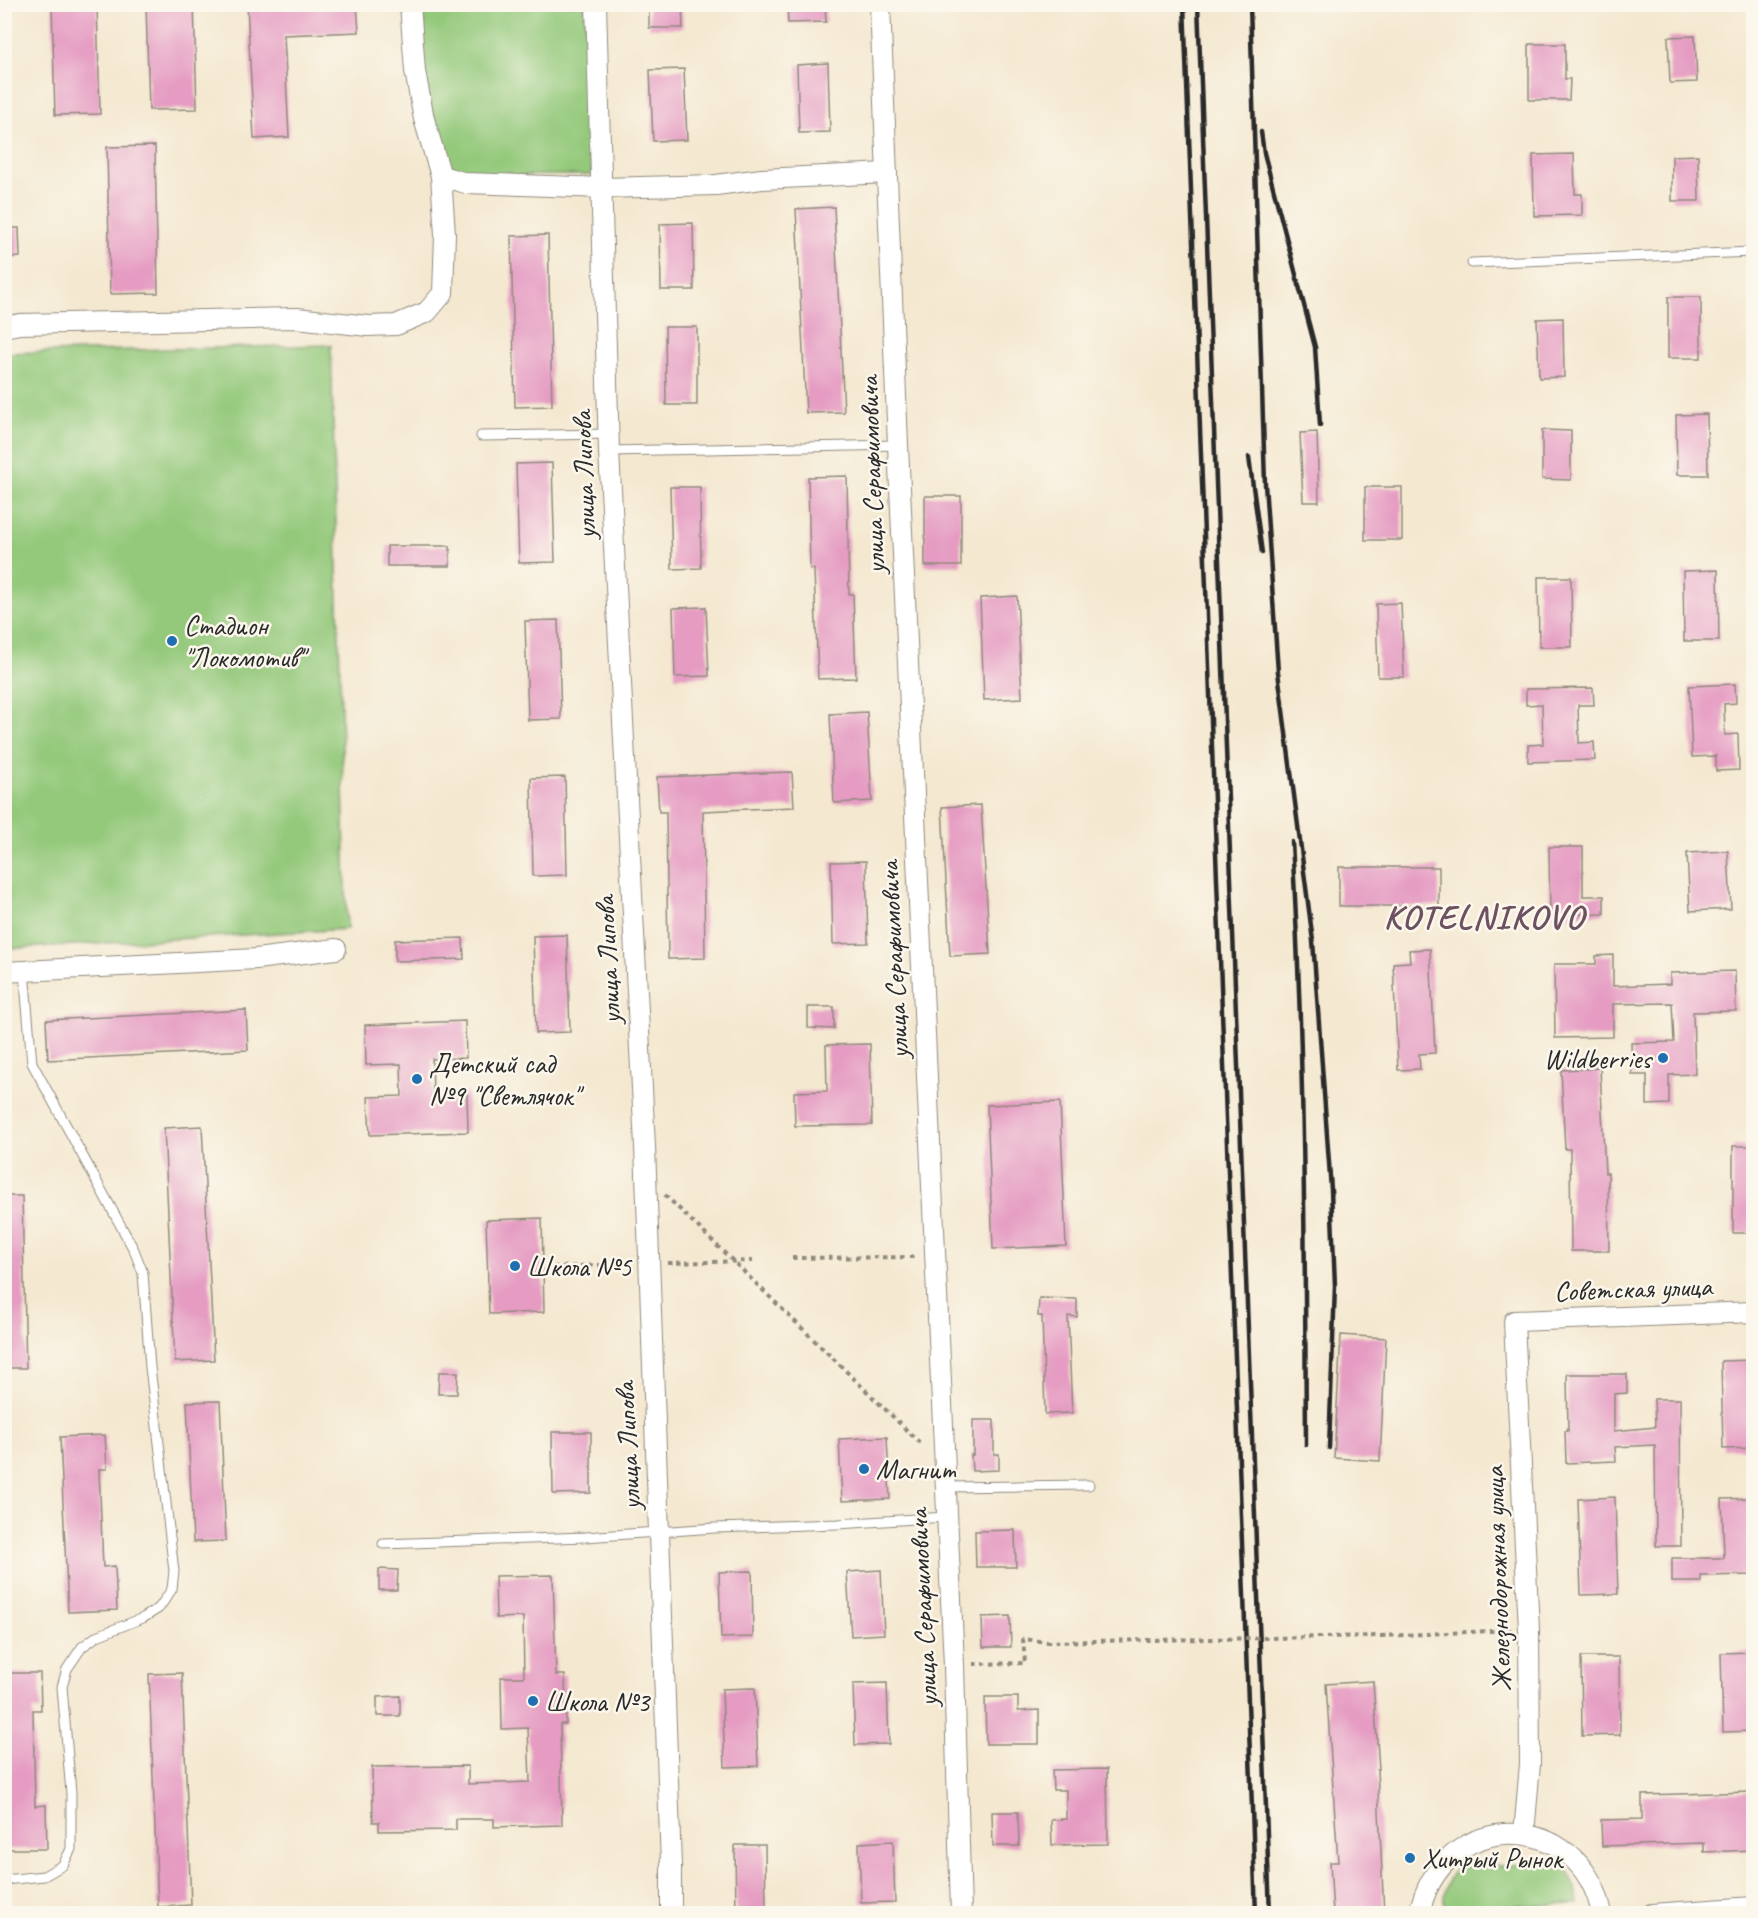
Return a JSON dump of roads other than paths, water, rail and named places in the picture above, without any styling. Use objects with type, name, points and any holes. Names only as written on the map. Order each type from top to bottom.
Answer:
[{"type":"street","points":[[4,327],[20,324],[236,318],[297,318],[368,326],[396,325],[427,312],[442,293],[445,234],[441,176],[423,120],[415,71],[410,4]]},
{"type":"street","name":"улица Липова","points":[[596,4],[609,442],[645,1175],[660,1532],[671,1914]]},
{"type":"street","name":"улица Серафимовича","points":[[880,4],[954,1665],[961,1914]]},
{"type":"street","points":[[441,176],[466,183],[603,188],[716,185],[762,179],[887,173]]},
{"type":"street","points":[[14,972],[256,959],[336,949]]},
{"type":"street","name":"Советская улица","points":[[1514,1322],[1754,1312]]},
{"type":"street","name":"Железнодорожная улица","points":[[1514,1322],[1529,1630],[1530,1764],[1524,1834]]},
{"type":"street","points":[[1419,1914],[1423,1896],[1432,1877],[1446,1860],[1462,1847],[1482,1838],[1503,1834],[1524,1834],[1541,1838],[1557,1846],[1577,1862],[1593,1883],[1600,1899],[1602,1914]]},
{"type":"street","points":[[1652,1914],[1754,1907]]},
{"type":"lane","points":[[1472,263],[1754,252]]},
{"type":"lane","points":[[481,436],[609,442],[898,446]]},
{"type":"lane","points":[[4,1880],[44,1876],[63,1865],[71,1849],[71,1793],[62,1687],[67,1669],[82,1647],[97,1636],[143,1618],[159,1608],[172,1589],[174,1571],[150,1367],[143,1273],[134,1250],[32,1063],[14,972]]},
{"type":"lane","points":[[945,1487],[1089,1485]]},
{"type":"lane","points":[[383,1544],[585,1537],[946,1517]]},
{"type":"railway","points":[[1184,4],[1256,1914]]},
{"type":"railway","points":[[1198,4],[1270,1914]]},
{"type":"railway","points":[[1250,4],[1265,484],[1278,672],[1313,941],[1331,1190],[1335,1286],[1329,1448]]},
{"type":"railway","points":[[1261,132],[1264,153],[1315,347],[1320,425]]},
{"type":"railway","points":[[1249,457],[1262,553]]},
{"type":"railway","points":[[1292,842],[1301,1068],[1306,1445]]},
{"type":"place","name":"Стадион \"Локомотив\"","points":[[172,641]]},
{"type":"place","name":"Wildberries","points":[[1663,1058]]},
{"type":"place","name":"Детский сад №9 \"Светлячок\"","points":[[417,1079]]},
{"type":"place","name":"Школа №5","points":[[515,1266]]},
{"type":"place","name":"Магнит","points":[[864,1469]]},
{"type":"place","name":"Школа №3","points":[[533,1701]]},
{"type":"place","name":"Хитрый Рынок","points":[[1410,1858]]},
{"type":"district","name":"KOTELNIKOVO","points":[[1484,916]]}]
